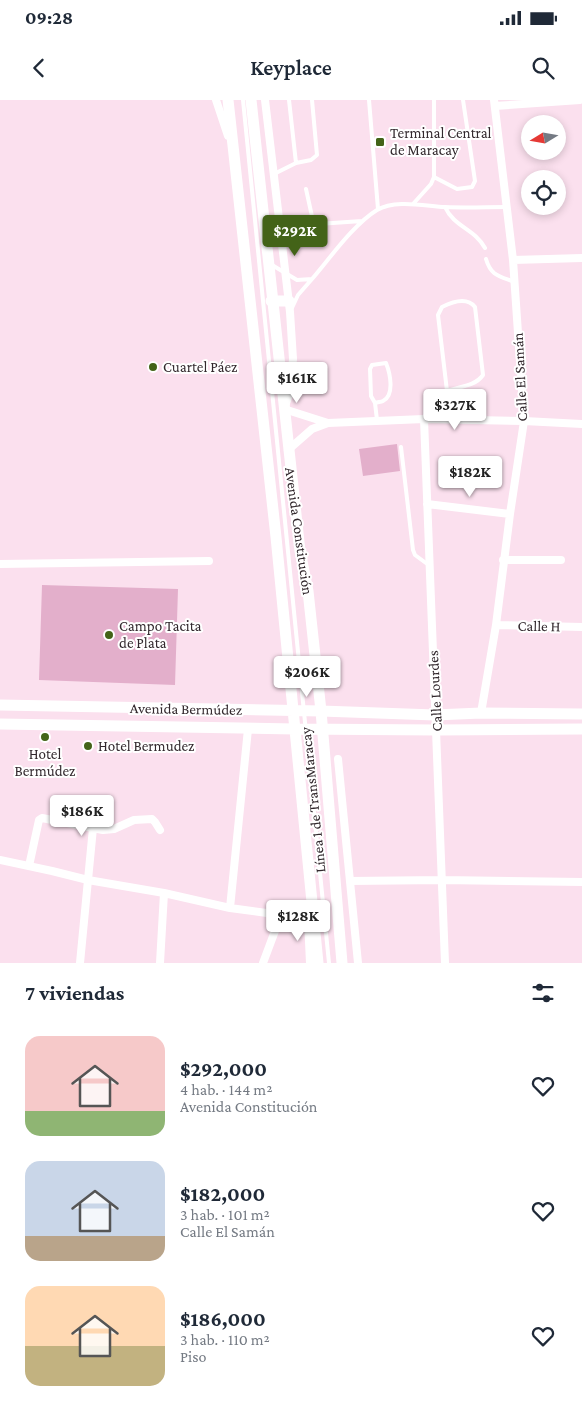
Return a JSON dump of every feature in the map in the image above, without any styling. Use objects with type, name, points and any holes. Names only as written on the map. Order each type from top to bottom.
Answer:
[{"type":"street","points":[[216,100],[232,146]]},
{"type":"street","name":"Avenida Constitución","points":[[228,100],[276,537],[301,729],[318,963]]},
{"type":"street","name":"Avenida Constitución","points":[[251,100],[288,450],[300,551],[308,591],[323,729],[342,963]]},
{"type":"street","points":[[266,100],[290,307],[293,359],[290,392],[284,409],[328,423]]},
{"type":"street","points":[[495,103],[580,100]]},
{"type":"street","name":"Calle El Samán","points":[[480,713],[496,625],[503,560],[524,421],[513,260],[495,103]]},
{"type":"street","points":[[513,260],[582,258]]},
{"type":"street","points":[[272,301],[290,307]]},
{"type":"street","points":[[288,450],[312,429],[328,423],[424,419],[582,424]]},
{"type":"street","name":"Calle Lourdes","points":[[424,419],[445,963]]},
{"type":"street","points":[[427,504],[510,514]]},
{"type":"street","points":[[503,560],[561,560]]},
{"type":"street","points":[[0,564],[210,561]]},
{"type":"street","name":"Calle H","points":[[496,625],[582,627]]},
{"type":"street","name":"Avenida Bermúdez","points":[[0,705],[435,715],[480,713],[582,714]]},
{"type":"street","name":"Avenida Bermúdez","points":[[0,724],[301,729],[582,729]]},
{"type":"street","points":[[230,908],[248,728]]},
{"type":"street","points":[[338,759],[358,963]]},
{"type":"street","points":[[29,866],[39,820],[47,818],[102,830],[114,829],[134,820],[152,819],[160,830]]},
{"type":"street","points":[[80,963],[93,828]]},
{"type":"street","points":[[0,860],[88,880],[164,893],[230,908],[308,920],[310,963]]},
{"type":"street","points":[[350,881],[582,882]]},
{"type":"street","points":[[160,963],[164,893]]},
{"type":"street","points":[[263,963],[281,915]]},
{"type":"lane","name":"Línea 1 de TransMaracay","points":[[243,100],[299,711]]},
{"type":"lane","points":[[289,100],[296,164]]},
{"type":"lane","points":[[274,178],[276,173],[311,160],[317,155],[312,100]]},
{"type":"lane","points":[[369,100],[378,209]]},
{"type":"lane","points":[[413,204],[431,184],[434,177],[434,100]]},
{"type":"lane","points":[[434,177],[457,189],[472,187],[475,181],[463,100]]},
{"type":"lane","points":[[306,189],[313,221],[318,224],[362,221]]},
{"type":"lane","points":[[290,307],[298,295],[362,221],[378,209],[388,205],[413,204],[445,207],[507,207]]},
{"type":"lane","points":[[445,207],[449,216],[457,224],[481,240],[485,248]]},
{"type":"lane","points":[[486,259],[489,269],[496,275],[514,282]]},
{"type":"lane","points":[[268,262],[297,280],[312,279]]},
{"type":"lane","points":[[424,419],[432,400],[447,391],[475,382],[483,375],[475,307],[473,304],[466,302],[453,302],[442,307],[438,315],[447,391]]},
{"type":"lane","points":[[375,403],[384,400],[391,388],[386,363],[372,365],[370,369],[371,396],[375,403],[377,420]]},
{"type":"lane","points":[[401,447],[412,550],[430,566]]},
{"type":"lane","name":"Línea 1 de TransMaracay","points":[[301,729],[329,963]]},
{"type":"shaded area","points":[[397,444],[400,471],[363,476],[359,449]]},
{"type":"shaded area","name":"Campo Tacita de Plata","points":[[42,585],[178,589],[175,685],[39,680]]},
{"type":"place","name":"Terminal Central de Maracay","points":[[380,142]]},
{"type":"place","name":"Cuartel Páez","points":[[153,367]]},
{"type":"place","name":"Campo Tacita de Plata","points":[[109,635]]},
{"type":"place","name":"Hotel Bermúdez","points":[[45,737]]},
{"type":"place","name":"Hotel Bermudez","points":[[88,746]]}]
